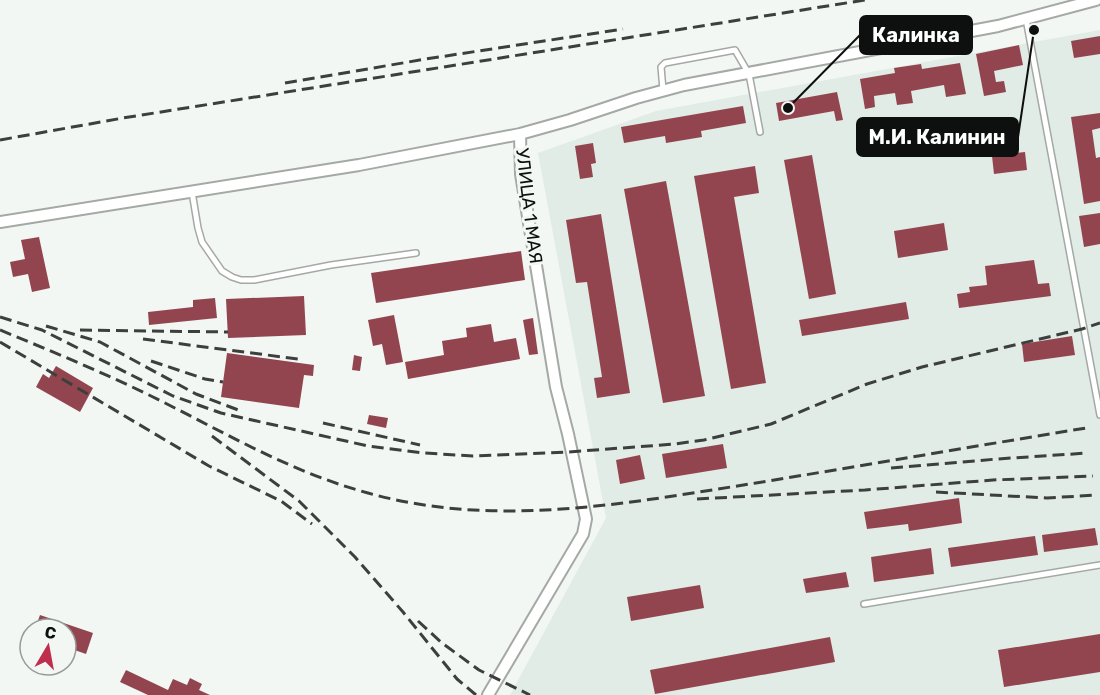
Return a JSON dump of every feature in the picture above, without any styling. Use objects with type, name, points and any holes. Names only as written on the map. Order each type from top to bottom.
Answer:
[{"type":"street","name":"УЛИЦА 1 МАЯ","points":[[488,695],[583,534],[586,519],[556,387],[521,174],[520,134],[663,90],[1026,19],[1096,0]]},
{"type":"street","points":[[0,222],[359,165],[520,134]]},
{"type":"lane","points":[[1026,19],[1100,415]]},
{"type":"lane","points":[[663,90],[661,67],[665,63],[735,50],[749,74],[760,132]]},
{"type":"lane","points":[[192,192],[202,242],[222,271],[241,280],[254,280],[416,252]]},
{"type":"lane","points":[[864,604],[1100,565]]},
{"type":"shaded area","points":[[1100,30],[1100,695],[510,695],[606,518],[538,153],[656,111]]},
{"type":"building","points":[[1100,36],[1100,54],[1074,58],[1071,41]]},
{"type":"building","points":[[1019,45],[1023,65],[994,71],[996,82],[1004,81],[1006,92],[984,96],[976,54]]},
{"type":"building","points":[[960,63],[966,94],[946,97],[944,85],[911,91],[913,103],[897,105],[895,93],[874,96],[875,107],[865,109],[860,79],[895,73],[894,68],[921,64],[922,69]]},
{"type":"building","points":[[837,92],[843,120],[836,121],[834,111],[779,121],[776,103]]},
{"type":"building","points":[[743,106],[746,123],[701,131],[702,137],[666,143],[665,136],[624,143],[621,127]]},
{"type":"building","points":[[1100,113],[1100,128],[1092,130],[1096,158],[1100,157],[1100,201],[1084,204],[1071,117]]},
{"type":"building","points":[[954,124],[958,146],[901,157],[896,136]]},
{"type":"building","points":[[593,143],[596,163],[591,164],[593,177],[580,179],[575,146]]},
{"type":"building","points":[[1025,152],[1027,170],[994,174],[992,156]]},
{"type":"building","points":[[812,155],[836,294],[809,299],[784,160]]},
{"type":"building","points":[[755,166],[759,193],[734,197],[766,383],[731,389],[694,176]]},
{"type":"building","points":[[666,181],[705,396],[663,403],[624,189]]},
{"type":"building","points":[[1100,213],[1100,244],[1084,247],[1079,216]]},
{"type":"building","points":[[601,214],[630,393],[597,398],[594,378],[602,377],[587,282],[576,283],[566,220]]},
{"type":"building","points":[[944,223],[948,250],[898,258],[894,231]]},
{"type":"building","points":[[39,237],[50,288],[32,292],[28,274],[13,277],[10,262],[25,259],[21,240]]},
{"type":"building","points":[[521,251],[525,280],[376,303],[371,273]]},
{"type":"building","points":[[1034,260],[1038,284],[1049,283],[1051,296],[959,308],[957,294],[970,292],[969,287],[987,285],[985,266]]},
{"type":"building","points":[[304,296],[306,335],[228,338],[226,299]]},
{"type":"building","points":[[215,298],[217,318],[149,325],[148,312],[193,307],[193,300]]},
{"type":"building","points":[[906,302],[909,319],[802,336],[799,320]]},
{"type":"building","points":[[394,315],[403,362],[386,365],[382,344],[373,346],[368,320]]},
{"type":"building","points":[[533,318],[538,354],[529,355],[523,320]]},
{"type":"building","points":[[491,324],[494,342],[516,338],[520,359],[408,379],[405,362],[444,355],[442,341],[467,337],[466,328]]},
{"type":"building","points":[[1072,336],[1075,355],[1024,362],[1022,344]]},
{"type":"building","points":[[227,353],[314,365],[313,376],[304,375],[299,408],[221,397]]},
{"type":"building","points":[[354,355],[362,357],[360,371],[352,370]]},
{"type":"building","points":[[56,366],[93,388],[80,412],[36,387],[43,374],[49,378]]},
{"type":"building","points":[[369,415],[388,418],[386,428],[367,424]]},
{"type":"building","points":[[723,444],[727,468],[666,478],[662,454]]},
{"type":"building","points":[[640,455],[645,479],[620,484],[616,460]]},
{"type":"building","points":[[959,498],[962,523],[909,531],[908,524],[867,529],[864,512]]},
{"type":"building","points":[[1095,528],[1098,545],[1044,552],[1042,535]]},
{"type":"building","points":[[1035,536],[1038,555],[951,567],[948,548]]},
{"type":"building","points":[[931,548],[934,574],[874,582],[871,557]]},
{"type":"building","points":[[846,572],[849,587],[806,593],[803,579]]},
{"type":"building","points":[[700,585],[704,608],[631,621],[627,597]]},
{"type":"building","points":[[78,628],[93,633],[86,654],[78,651]]},
{"type":"building","points":[[1100,634],[1100,672],[1004,687],[998,650]]},
{"type":"building","points":[[830,637],[835,662],[655,694],[650,670]]},
{"type":"building","points":[[126,670],[168,690],[173,679],[187,685],[190,678],[202,684],[199,690],[210,695],[148,695],[120,682]]},
{"type":"railway","points":[[0,140],[123,118],[865,0]]},
{"type":"railway","points":[[285,83],[623,29]]},
{"type":"railway","points":[[0,317],[42,330],[173,396],[221,413],[368,446],[473,456],[568,452],[704,440],[771,424],[867,384],[922,367],[1100,323]]},
{"type":"railway","points":[[46,326],[100,342],[196,394],[241,411]]},
{"type":"railway","points":[[0,330],[151,396],[257,450],[311,474],[368,493],[416,504],[465,509],[513,511],[562,509],[659,498],[1086,428]]},
{"type":"railway","points":[[80,330],[228,332]]},
{"type":"railway","points":[[143,339],[298,359]]},
{"type":"railway","points":[[0,342],[209,466],[281,501],[312,524]]},
{"type":"railway","points":[[151,361],[205,379],[223,382]]},
{"type":"railway","points":[[323,423],[420,445]]},
{"type":"railway","points":[[212,436],[299,501],[355,557],[457,679],[476,695]]},
{"type":"railway","points":[[891,468],[1088,453]]},
{"type":"railway","points":[[697,499],[993,480],[1093,476]]},
{"type":"railway","points":[[936,492],[1047,498],[1097,495]]},
{"type":"railway","points":[[418,621],[442,643],[479,670],[530,695]]},
{"type":"place","name":"М.И. Калинин","points":[[1034,30]]},
{"type":"place","name":"Калинка","points":[[788,108]]}]
